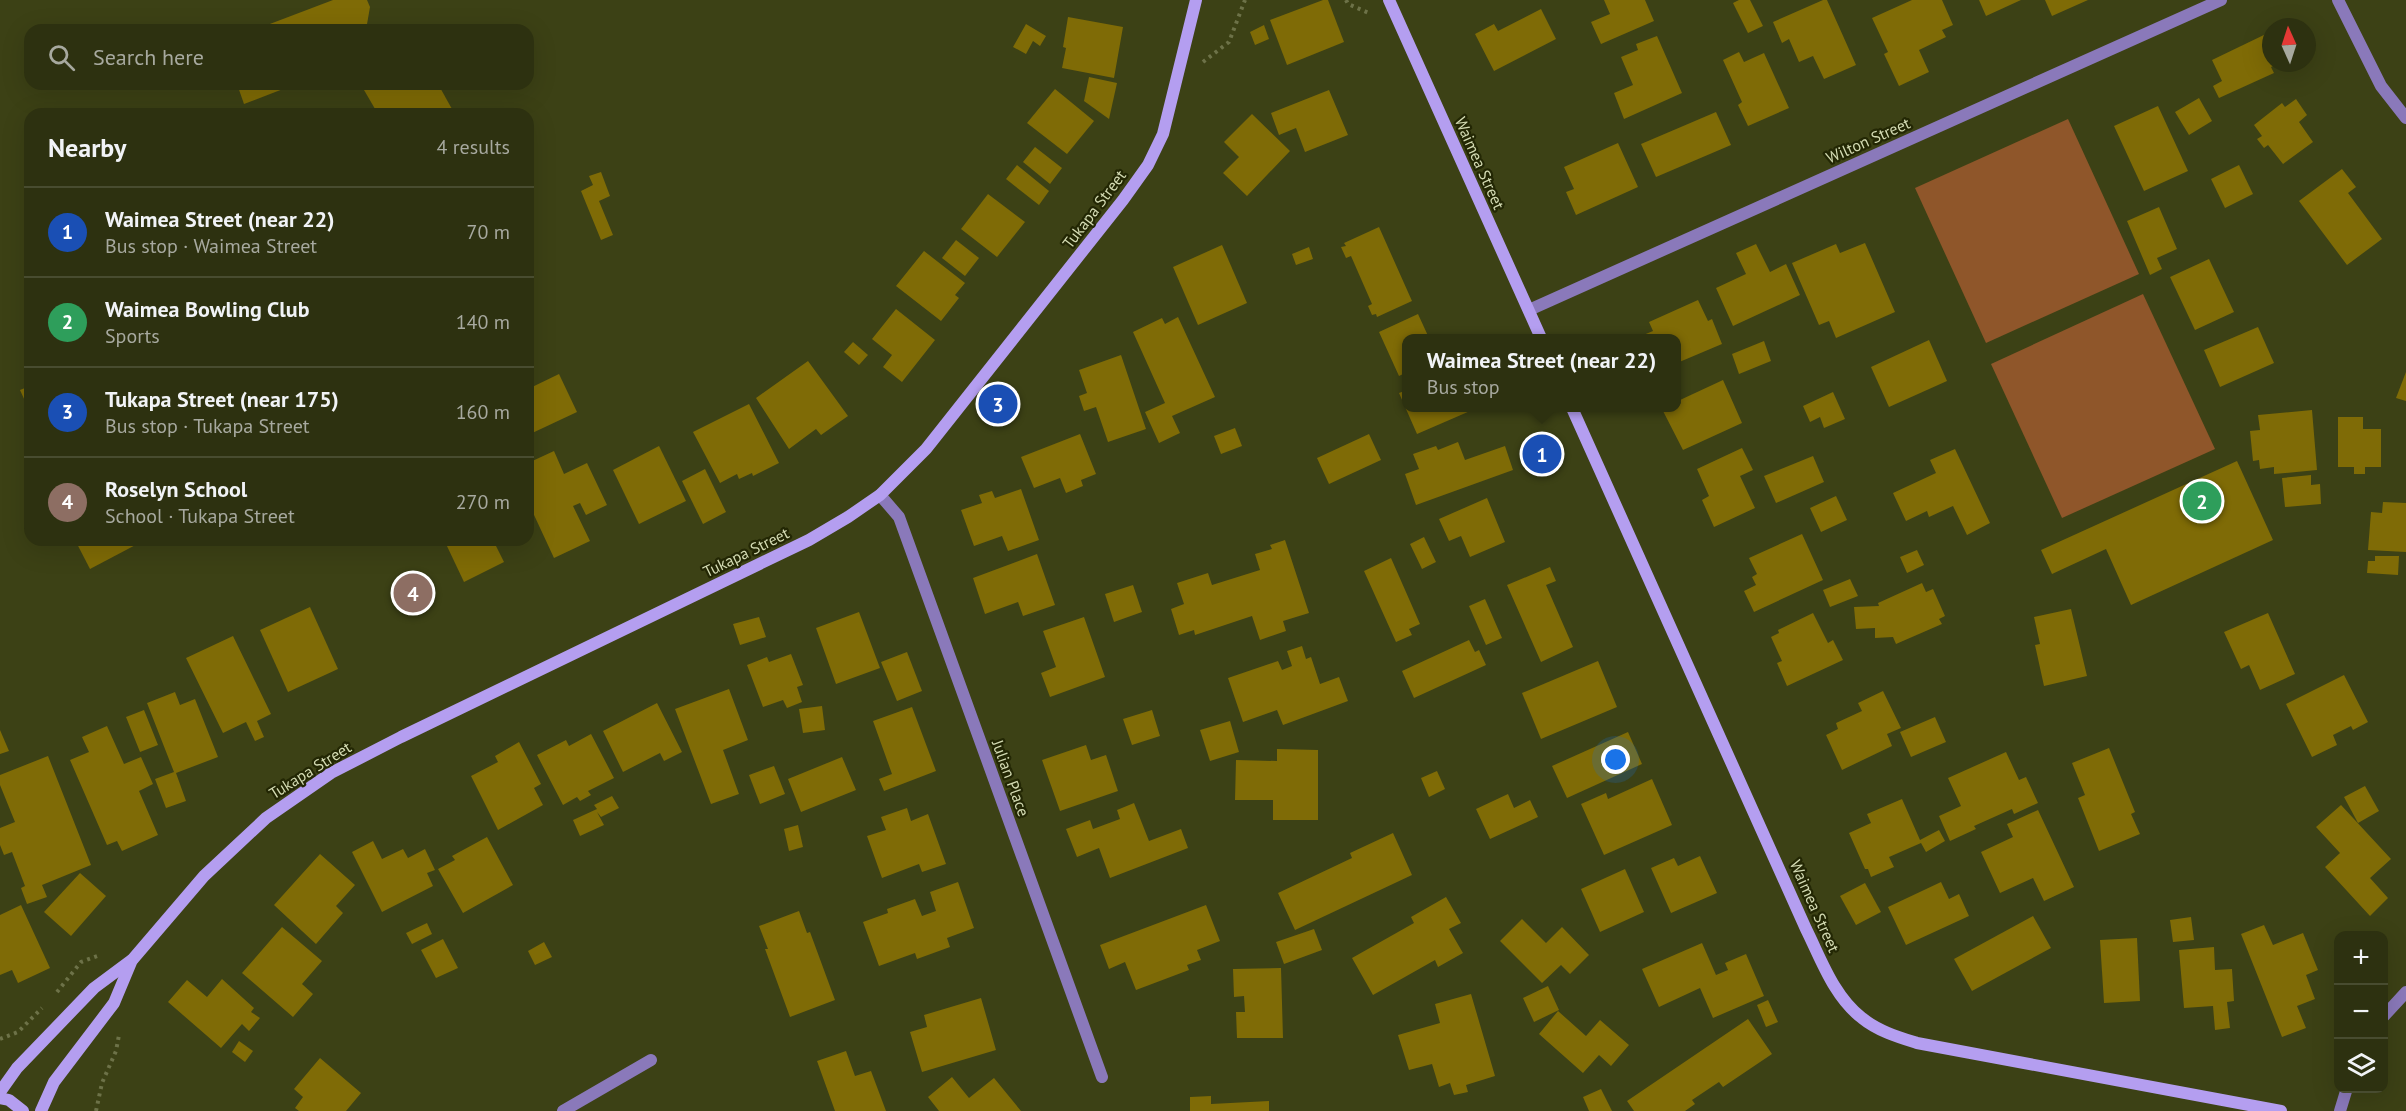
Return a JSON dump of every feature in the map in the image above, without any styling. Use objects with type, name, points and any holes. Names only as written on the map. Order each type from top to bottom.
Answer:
[{"type":"main road","name":"Tukapa Street","points":[[0,1092],[17,1068],[94,988],[133,959],[204,876],[266,818],[331,773],[809,540],[880,495],[926,449],[1123,200],[1148,165],[1163,134],[1196,0]]},
{"type":"main road","name":"Waimea Street","points":[[1389,0],[1539,334]]},
{"type":"main road","name":"Waimea Street","points":[[1574,412],[1806,929],[1843,999],[1862,1018],[1886,1033],[1917,1043],[2281,1111]]},
{"type":"main road","name":"Tukapa Street","points":[[41,1111],[54,1082],[114,1003],[133,959]]},
{"type":"main road","points":[[0,1098],[9,1100],[23,1111]]},
{"type":"street","name":"Wilton Street","points":[[1529,310],[2221,0]]},
{"type":"street","points":[[2337,0],[2381,86],[2406,118]]},
{"type":"street","name":"Julian Place","points":[[880,495],[899,517],[1102,1077]]},
{"type":"street","points":[[2388,1012],[2406,992]]},
{"type":"street","points":[[563,1111],[651,1059]]},
{"type":"street","points":[[2340,1111],[2346,1093]]},
{"type":"path","points":[[1229,42],[1245,0]]},
{"type":"path","points":[[0,1039],[18,1032],[58,992],[81,962],[92,957]]},
{"type":"path","points":[[96,1111],[102,1083],[116,1051],[120,1030]]},
{"type":"shaded area","points":[[2068,119],[2139,274],[1986,343],[1915,188]]},
{"type":"shaded area","points":[[2143,294],[2215,449],[2062,518],[1991,364]]},
{"type":"building","points":[[333,0],[367,0],[370,7],[367,24],[270,24]]},
{"type":"building","points":[[1328,0],[1344,42],[1287,65],[1270,20]]},
{"type":"building","points":[[1604,0],[1645,0],[1654,21],[1601,44],[1591,22],[1610,14]]},
{"type":"building","points":[[1739,0],[1750,0],[1763,26],[1748,33],[1733,3]]},
{"type":"building","points":[[1827,0],[1856,65],[1824,79],[1813,56],[1799,62],[1789,39],[1782,43],[1773,22]]},
{"type":"building","points":[[1912,0],[1942,0],[1953,25],[1942,30],[1946,37],[1919,50],[1929,72],[1899,86],[1884,54],[1888,52],[1872,18]]},
{"type":"building","points":[[1979,0],[2021,0],[1986,16]]},
{"type":"building","points":[[2045,0],[2088,0],[2052,16]]},
{"type":"building","points":[[1541,9],[1556,39],[1494,71],[1475,34],[1494,24],[1498,31]]},
{"type":"building","points":[[1068,17],[1123,27],[1114,78],[1062,68]]},
{"type":"building","points":[[1026,24],[1046,36],[1040,46],[1033,41],[1026,54],[1013,47]]},
{"type":"building","points":[[1264,25],[1269,39],[1255,45],[1250,32]]},
{"type":"building","points":[[1657,36],[1682,93],[1624,119],[1614,93],[1633,85],[1621,57],[1638,50],[1636,44]]},
{"type":"building","points":[[2262,36],[2262,72],[2274,73],[2219,98],[2213,86],[2222,81],[2212,60]]},
{"type":"building","points":[[1739,52],[1744,62],[1764,53],[1789,108],[1748,126],[1738,105],[1742,102],[1723,60]]},
{"type":"building","points":[[1089,77],[1117,83],[1109,119],[1084,101]]},
{"type":"building","points":[[1055,89],[1094,121],[1067,154],[1027,123]]},
{"type":"building","points":[[239,90],[280,90],[244,104]]},
{"type":"building","points":[[364,90],[441,90],[451,108],[374,108]]},
{"type":"building","points":[[1329,90],[1348,135],[1305,152],[1296,128],[1279,135],[1271,113]]},
{"type":"building","points":[[2199,98],[2212,121],[2189,135],[2175,112]]},
{"type":"building","points":[[2296,99],[2307,115],[2299,122],[2313,142],[2283,164],[2268,145],[2264,148],[2257,139],[2262,136],[2254,125],[2282,103],[2285,107]]},
{"type":"building","points":[[2158,106],[2188,171],[2144,191],[2114,126]]},
{"type":"building","points":[[1716,112],[1731,145],[1656,177],[1641,144]]},
{"type":"building","points":[[1252,114],[1290,151],[1247,196],[1223,173],[1239,157],[1224,142]]},
{"type":"building","points":[[1618,143],[1638,187],[1576,215],[1566,192],[1574,189],[1564,167]]},
{"type":"building","points":[[1035,147],[1062,168],[1050,184],[1023,162]]},
{"type":"building","points":[[1017,165],[1049,191],[1039,205],[1006,179]]},
{"type":"building","points":[[2239,165],[2253,194],[2225,208],[2211,179]]},
{"type":"building","points":[[2342,169],[2356,187],[2348,193],[2382,239],[2347,265],[2299,201]]},
{"type":"building","points":[[601,172],[610,196],[599,201],[613,235],[601,240],[581,191],[593,185],[589,176]]},
{"type":"building","points":[[988,194],[1025,222],[997,257],[961,229]]},
{"type":"building","points":[[2159,207],[2177,249],[2157,258],[2162,269],[2150,275],[2127,221]]},
{"type":"building","points":[[1379,227],[1412,301],[1377,317],[1376,314],[1372,315],[1368,306],[1372,304],[1351,256],[1346,258],[1341,247],[1346,246],[1344,243]]},
{"type":"building","points":[[956,240],[979,258],[965,276],[942,258]]},
{"type":"building","points":[[1865,243],[1895,312],[1836,338],[1829,321],[1819,325],[1792,263],[1836,244],[1840,253]]},
{"type":"building","points":[[1756,244],[1770,272],[1786,264],[1800,295],[1733,326],[1716,288],[1746,274],[1736,253]]},
{"type":"building","points":[[1222,245],[1247,303],[1198,325],[1173,267]]},
{"type":"building","points":[[1309,247],[1313,259],[1296,265],[1292,254]]},
{"type":"building","points":[[924,251],[965,283],[955,295],[959,298],[941,321],[896,286]]},
{"type":"building","points":[[2209,259],[2234,312],[2195,330],[2170,277]]},
{"type":"building","points":[[1698,300],[1708,321],[1712,319],[1722,344],[1681,361],[1681,334],[1646,334],[1653,331],[1649,322]]},
{"type":"building","points":[[896,309],[935,340],[902,382],[883,367],[892,355],[872,339]]},
{"type":"building","points":[[1418,314],[1427,334],[1402,334],[1402,374],[1399,376],[1379,332]]},
{"type":"building","points":[[1178,317],[1215,397],[1172,416],[1180,433],[1159,443],[1145,412],[1165,403],[1133,332],[1162,318],[1165,324]]},
{"type":"building","points":[[2258,327],[2274,363],[2220,387],[2204,350]]},
{"type":"building","points":[[1929,340],[1947,381],[1889,407],[1871,367]]},
{"type":"building","points":[[1764,341],[1771,361],[1739,374],[1732,354]]},
{"type":"building","points":[[853,342],[868,355],[859,365],[844,352]]},
{"type":"building","points":[[1121,355],[1146,429],[1108,442],[1096,407],[1084,411],[1079,396],[1087,393],[1079,370]]},
{"type":"building","points":[[808,361],[848,416],[821,435],[816,429],[789,449],[756,398]]},
{"type":"building","points":[[2406,372],[2406,401],[2396,398]]},
{"type":"building","points":[[559,374],[577,412],[534,432],[534,386]]},
{"type":"building","points":[[1723,380],[1742,423],[1683,450],[1664,412],[1681,412],[1681,400]]},
{"type":"building","points":[[1833,392],[1845,419],[1824,428],[1820,417],[1810,422],[1803,406]]},
{"type":"building","points":[[749,404],[779,463],[753,476],[752,473],[739,479],[737,474],[720,483],[693,432]]},
{"type":"building","points":[[2312,410],[2317,470],[2274,474],[2274,467],[2260,469],[2259,460],[2253,461],[2250,431],[2260,430],[2258,415]]},
{"type":"building","points":[[1407,412],[1468,412],[1417,434]]},
{"type":"building","points":[[2338,417],[2363,417],[2363,429],[2381,429],[2381,467],[2365,467],[2365,474],[2354,474],[2354,467],[2338,467]]},
{"type":"building","points":[[1235,428],[1242,446],[1221,454],[1214,436]]},
{"type":"building","points":[[1080,434],[1096,474],[1081,480],[1083,486],[1066,493],[1060,478],[1034,488],[1021,457]]},
{"type":"building","points":[[1369,434],[1381,460],[1329,484],[1317,458]]},
{"type":"building","points":[[1458,442],[1465,460],[1505,446],[1513,470],[1416,505],[1405,474],[1419,469],[1413,454],[1436,446],[1438,450]]},
{"type":"building","points":[[659,446],[686,501],[639,524],[613,470]]},
{"type":"building","points":[[1742,448],[1753,470],[1740,476],[1755,508],[1714,527],[1702,500],[1709,496],[1697,469]]},
{"type":"building","points":[[1955,449],[1990,523],[1967,535],[1953,506],[1929,517],[1927,511],[1906,521],[1893,493],[1936,473],[1930,460]]},
{"type":"building","points":[[554,451],[564,474],[587,463],[607,505],[586,515],[580,503],[573,506],[590,541],[554,558],[534,515],[534,460]]},
{"type":"building","points":[[1813,456],[1824,482],[1776,503],[1764,476]]},
{"type":"building","points":[[2237,461],[2273,540],[2131,605],[2106,549],[2052,574],[2041,550]]},
{"type":"building","points":[[705,469],[726,512],[703,524],[682,481]]},
{"type":"building","points":[[2311,475],[2311,485],[2320,484],[2321,504],[2285,507],[2282,478]]},
{"type":"building","points":[[1021,489],[1039,540],[1008,551],[1002,536],[974,546],[961,510],[982,503],[979,495],[992,491],[995,498]]},
{"type":"building","points":[[1836,496],[1847,520],[1821,532],[1810,508]]},
{"type":"building","points":[[1487,498],[1505,542],[1470,557],[1461,536],[1449,541],[1439,519]]},
{"type":"building","points":[[2383,502],[2406,503],[2406,552],[2368,550],[2371,512],[2382,513]]},
{"type":"building","points":[[1802,534],[1823,580],[1754,612],[1744,591],[1756,585],[1752,577],[1757,574],[1749,558]]},
{"type":"building","points":[[1424,537],[1436,562],[1422,569],[1410,544]]},
{"type":"building","points":[[1285,540],[1309,613],[1283,621],[1286,631],[1260,640],[1252,616],[1195,635],[1194,630],[1179,635],[1171,609],[1184,604],[1177,583],[1208,573],[1212,585],[1260,570],[1255,554],[1272,549],[1270,545]]},
{"type":"building","points":[[78,546],[134,546],[90,569]]},
{"type":"building","points":[[447,546],[496,546],[504,562],[464,582]]},
{"type":"building","points":[[1917,550],[1924,565],[1907,573],[1900,557]]},
{"type":"building","points":[[1037,554],[1055,605],[1023,616],[1018,602],[985,614],[973,578]]},
{"type":"building","points":[[2375,556],[2399,556],[2398,575],[2367,573],[2368,561],[2375,561]]},
{"type":"building","points":[[1391,558],[1420,624],[1409,629],[1412,635],[1396,642],[1364,571]]},
{"type":"building","points":[[1550,567],[1556,581],[1546,585],[1573,647],[1541,662],[1507,585]]},
{"type":"building","points":[[1850,579],[1858,596],[1830,607],[1823,590]]},
{"type":"building","points":[[1922,583],[1926,592],[1933,589],[1945,616],[1939,619],[1942,624],[1896,644],[1893,637],[1875,638],[1875,628],[1856,629],[1854,607],[1879,606],[1878,603]]},
{"type":"building","points":[[1133,585],[1142,612],[1114,622],[1105,594]]},
{"type":"building","points":[[1485,599],[1502,638],[1486,645],[1469,606]]},
{"type":"building","points":[[310,607],[338,669],[288,692],[260,630]]},
{"type":"building","points":[[2071,609],[2087,676],[2044,686],[2035,645],[2040,644],[2034,617]]},
{"type":"building","points":[[859,612],[880,668],[836,684],[816,628]]},
{"type":"building","points":[[1813,613],[1828,643],[1833,640],[1843,660],[1787,686],[1777,663],[1782,661],[1771,637],[1779,633],[1778,630]]},
{"type":"building","points":[[2268,613],[2295,674],[2260,690],[2249,665],[2241,669],[2224,632]]},
{"type":"building","points":[[759,617],[766,637],[740,645],[733,624]]},
{"type":"building","points":[[1084,617],[1105,677],[1050,697],[1041,673],[1056,667],[1043,631]]},
{"type":"building","points":[[233,636],[271,714],[257,721],[264,737],[255,741],[246,722],[223,733],[186,658]]},
{"type":"building","points":[[1469,640],[1475,652],[1479,650],[1486,665],[1414,698],[1402,671]]},
{"type":"building","points":[[1302,646],[1306,659],[1311,657],[1320,684],[1339,677],[1348,701],[1283,725],[1277,710],[1243,722],[1228,678],[1278,661],[1282,670],[1292,666],[1287,651]]},
{"type":"building","points":[[907,652],[922,691],[897,701],[881,662]]},
{"type":"building","points":[[791,654],[803,685],[797,687],[802,702],[787,708],[783,700],[763,707],[747,665],[767,657],[769,662]]},
{"type":"building","points":[[1598,661],[1617,707],[1541,739],[1522,693]]},
{"type":"building","points":[[2344,675],[2368,722],[2353,730],[2351,726],[2333,735],[2337,745],[2312,757],[2286,704]]},
{"type":"building","points":[[729,689],[748,740],[723,750],[739,794],[711,804],[675,709]]},
{"type":"building","points":[[1883,691],[1901,728],[1887,734],[1892,746],[1842,770],[1826,735],[1838,729],[1836,723],[1862,711],[1858,703]]},
{"type":"building","points":[[175,692],[180,705],[195,699],[218,757],[176,773],[186,801],[166,808],[155,779],[174,772],[147,703]]},
{"type":"building","points":[[657,703],[682,752],[664,761],[660,753],[623,772],[603,731]]},
{"type":"building","points":[[822,706],[825,730],[803,733],[799,709]]},
{"type":"building","points":[[912,707],[936,771],[884,791],[879,779],[892,774],[873,721]]},
{"type":"building","points":[[144,710],[158,745],[140,752],[126,717]]},
{"type":"building","points":[[1152,710],[1160,736],[1132,745],[1123,719]]},
{"type":"building","points":[[1935,717],[1946,742],[1911,757],[1900,732]]},
{"type":"building","points":[[1230,721],[1239,752],[1210,761],[1200,730]]},
{"type":"building","points":[[107,726],[124,764],[141,757],[153,784],[139,791],[158,835],[122,851],[117,841],[107,845],[70,760],[89,752],[82,737]]},
{"type":"building","points":[[0,730],[9,751],[0,754]]},
{"type":"building","points":[[1628,732],[1642,764],[1567,798],[1552,766]]},
{"type":"building","points":[[591,734],[614,778],[588,791],[591,795],[580,801],[577,797],[563,805],[537,755],[566,740],[569,746]]},
{"type":"building","points":[[519,742],[541,784],[534,788],[543,805],[498,830],[471,776],[498,762],[495,756]]},
{"type":"building","points":[[1086,745],[1091,760],[1106,755],[1118,791],[1060,811],[1042,760]]},
{"type":"building","points":[[2109,748],[2135,812],[2131,814],[2140,834],[2099,851],[2078,798],[2085,795],[2072,763]]},
{"type":"building","points":[[1277,749],[1318,750],[1318,820],[1273,820],[1273,800],[1235,800],[1236,760],[1277,761]]},
{"type":"building","points":[[2006,752],[2019,780],[2026,777],[2038,803],[2014,814],[2012,809],[1974,826],[1976,829],[1950,841],[1939,816],[1961,806],[1948,778]]},
{"type":"building","points":[[48,756],[91,865],[42,885],[47,897],[27,904],[21,888],[25,886],[12,852],[4,855],[0,845],[0,828],[15,822],[0,785],[0,775]]},
{"type":"building","points":[[842,757],[856,790],[801,812],[788,779]]},
{"type":"building","points":[[774,766],[785,794],[760,804],[749,775]]},
{"type":"building","points":[[1437,771],[1445,789],[1429,797],[1421,778]]},
{"type":"building","points":[[1652,779],[1672,825],[1604,855],[1581,804],[1606,793],[1608,799]]},
{"type":"building","points":[[2365,786],[2379,811],[2358,823],[2344,797]]},
{"type":"building","points":[[1508,794],[1514,808],[1530,800],[1538,817],[1490,839],[1476,809]]},
{"type":"building","points":[[612,796],[619,808],[601,817],[597,812],[604,825],[580,836],[573,820],[597,809],[594,805]]},
{"type":"building","points":[[1902,799],[1920,840],[1939,830],[1945,841],[1926,852],[1921,843],[1889,857],[1894,867],[1871,877],[1849,833],[1871,823],[1867,814]]},
{"type":"building","points":[[1134,803],[1149,841],[1181,829],[1188,848],[1110,878],[1099,848],[1077,857],[1066,829],[1090,820],[1093,829],[1120,819],[1117,810]]},
{"type":"building","points":[[2341,805],[2391,859],[2370,878],[2388,898],[2370,916],[2325,867],[2340,853],[2316,827]]},
{"type":"building","points":[[907,808],[911,821],[928,814],[946,864],[922,872],[919,864],[882,878],[867,836],[886,830],[881,817]]},
{"type":"building","points":[[2038,810],[2074,887],[2044,901],[2033,878],[2000,893],[1981,852],[2013,837],[2007,824]]},
{"type":"building","points":[[798,825],[803,847],[789,851],[784,829]]},
{"type":"building","points":[[1393,833],[1412,875],[1295,930],[1278,893],[1352,858],[1350,853]]},
{"type":"building","points":[[487,837],[513,885],[463,913],[438,869],[455,860],[452,856]]},
{"type":"building","points":[[373,841],[382,859],[403,849],[408,858],[425,849],[435,870],[427,873],[433,886],[382,912],[352,852]]},
{"type":"building","points":[[320,854],[355,885],[336,906],[343,913],[316,944],[274,905]]},
{"type":"building","points":[[1700,856],[1717,893],[1671,913],[1651,868],[1674,858],[1678,866]]},
{"type":"building","points":[[1625,869],[1644,912],[1600,932],[1581,889]]},
{"type":"building","points":[[80,873],[106,896],[71,936],[44,912]]},
{"type":"building","points":[[958,882],[974,928],[947,938],[950,947],[917,959],[915,953],[879,966],[863,922],[888,913],[887,909],[915,899],[922,916],[936,911],[930,892]]},
{"type":"building","points":[[1941,882],[1949,899],[1959,894],[1969,916],[1906,945],[1888,907]]},
{"type":"building","points":[[1865,883],[1881,912],[1856,925],[1840,896]]},
{"type":"building","points":[[1446,897],[1461,923],[1449,929],[1463,953],[1438,967],[1435,960],[1373,995],[1352,958],[1414,923],[1411,917]]},
{"type":"building","points":[[21,905],[50,968],[18,983],[12,970],[0,975],[0,915]]},
{"type":"building","points":[[1206,905],[1220,941],[1197,950],[1201,960],[1187,965],[1189,970],[1136,990],[1125,962],[1109,969],[1100,945]]},
{"type":"building","points":[[799,911],[807,933],[810,932],[835,1000],[790,1017],[759,926]]},
{"type":"building","points":[[2033,916],[2051,948],[1972,991],[1954,959]]},
{"type":"building","points":[[2191,917],[2194,940],[2173,942],[2170,920]]},
{"type":"building","points":[[1522,919],[1546,943],[1562,927],[1589,955],[1570,974],[1561,965],[1542,983],[1500,941]]},
{"type":"building","points":[[427,923],[432,934],[412,944],[406,933]]},
{"type":"building","points":[[2264,925],[2273,945],[2303,933],[2318,970],[2306,975],[2315,999],[2297,1006],[2306,1028],[2282,1037],[2241,934]]},
{"type":"building","points":[[282,927],[322,961],[302,984],[313,994],[293,1017],[242,973]]},
{"type":"building","points":[[1314,929],[1322,950],[1284,964],[1276,942]]},
{"type":"building","points":[[2137,938],[2140,1001],[2104,1003],[2100,940]]},
{"type":"building","points":[[443,939],[458,968],[436,978],[421,950]]},
{"type":"building","points":[[544,942],[552,957],[535,965],[528,951]]},
{"type":"building","points":[[1702,943],[1716,975],[1728,970],[1725,963],[1746,954],[1764,996],[1713,1018],[1700,988],[1659,1007],[1642,969]]},
{"type":"building","points":[[2214,947],[2215,970],[2232,969],[2234,1001],[2227,1002],[2230,1028],[2215,1030],[2213,1006],[2184,1008],[2179,950]]},
{"type":"building","points":[[1281,968],[1283,1038],[1237,1038],[1236,1012],[1245,1012],[1244,996],[1234,997],[1233,969]]},
{"type":"building","points":[[222,979],[254,1008],[251,1012],[260,1018],[249,1031],[242,1024],[221,1048],[168,1002],[187,980],[207,997]]},
{"type":"building","points":[[1548,986],[1559,1010],[1534,1022],[1523,998]]},
{"type":"building","points":[[1471,994],[1495,1076],[1466,1085],[1468,1092],[1454,1095],[1450,1083],[1439,1087],[1432,1064],[1409,1070],[1398,1035],[1440,1023],[1435,1004]]},
{"type":"building","points":[[981,998],[996,1050],[922,1072],[910,1032],[927,1027],[924,1015]]},
{"type":"building","points":[[1768,1000],[1778,1022],[1766,1027],[1757,1005]]},
{"type":"building","points":[[1558,1011],[1586,1036],[1600,1020],[1629,1045],[1611,1066],[1599,1055],[1583,1073],[1539,1034]]},
{"type":"building","points":[[1748,1019],[1772,1054],[1723,1087],[1719,1082],[1692,1100],[1695,1104],[1685,1111],[1634,1111],[1627,1101]]},
{"type":"building","points":[[239,1041],[253,1051],[245,1062],[232,1052]]},
{"type":"building","points":[[846,1051],[855,1076],[871,1071],[886,1111],[835,1111],[817,1061]]},
{"type":"building","points":[[320,1058],[361,1093],[346,1111],[299,1111],[295,1108],[303,1097],[294,1089]]},
{"type":"building","points":[[952,1077],[969,1098],[994,1078],[1021,1111],[939,1111],[928,1097]]},
{"type":"building","points":[[1601,1089],[1612,1111],[1589,1111],[1583,1097]]},
{"type":"building","points":[[1211,1096],[1211,1104],[1269,1101],[1269,1111],[1190,1111],[1190,1097]]},
{"type":"place","name":"Tukapa Street (near 175)","points":[[998,404]]},
{"type":"place","name":"Waimea Street (near 22)","points":[[1542,454]]},
{"type":"place","name":"Waimea Bowling Club","points":[[2202,501]]},
{"type":"place","name":"Roselyn School","points":[[413,593]]}]
